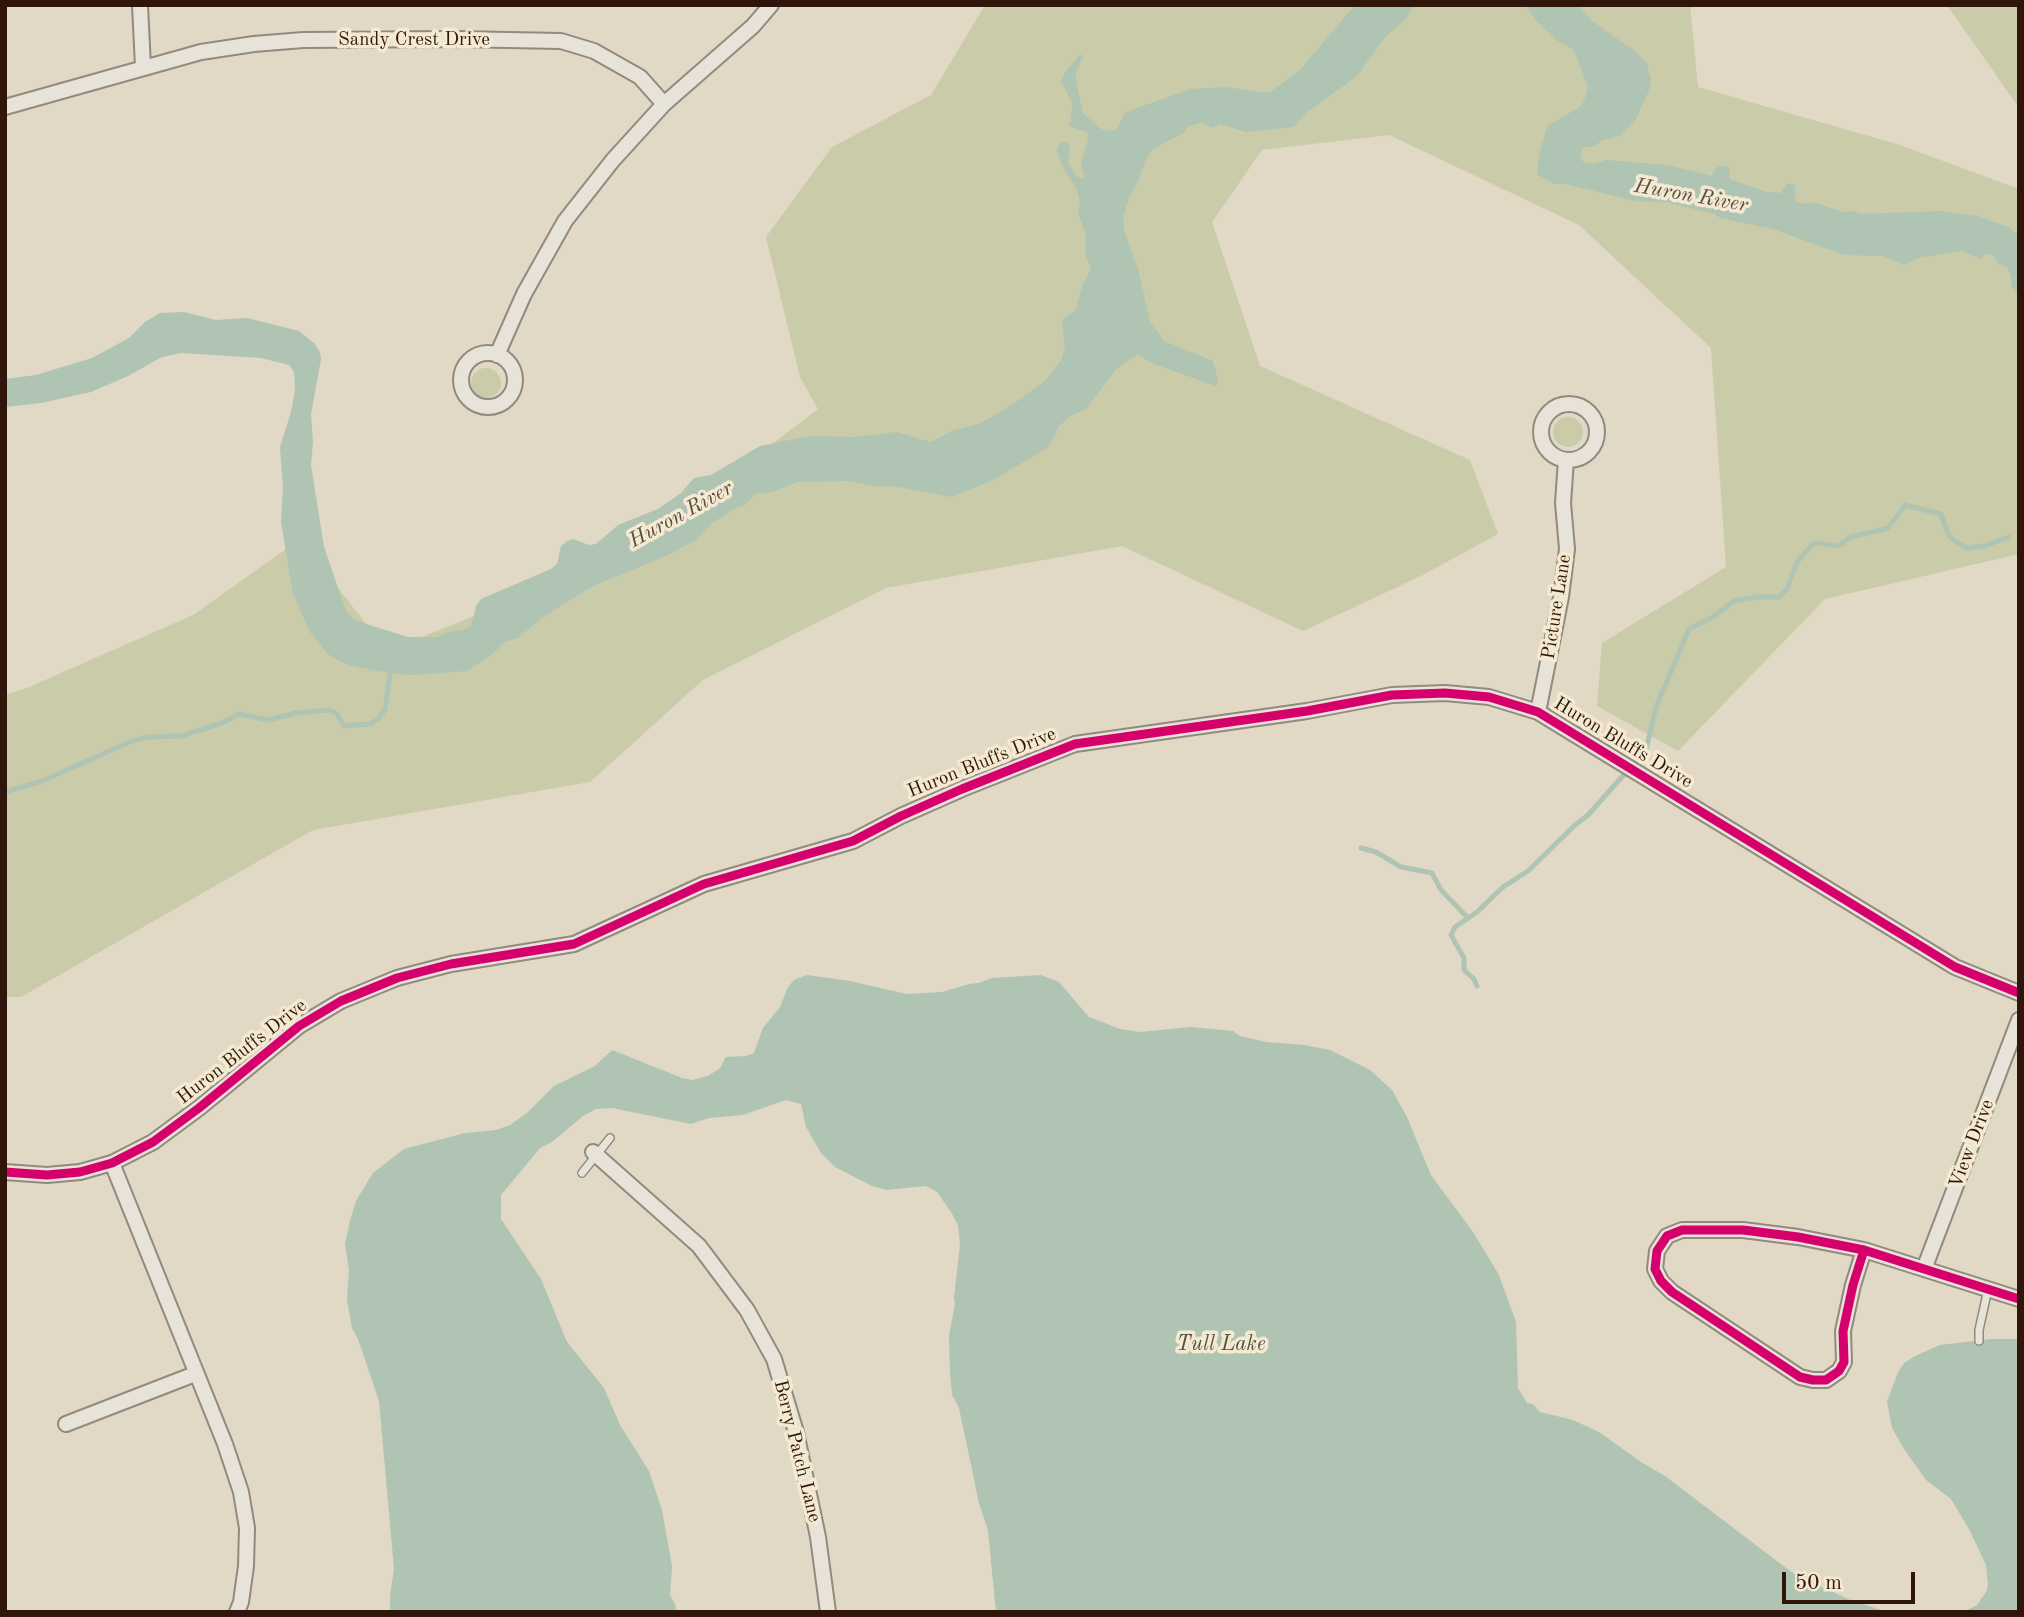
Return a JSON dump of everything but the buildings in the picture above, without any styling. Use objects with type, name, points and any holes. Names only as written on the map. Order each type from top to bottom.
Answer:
[{"type":"street","points":[[140,5],[143,67]]},
{"type":"street","points":[[497,355],[524,294],[565,221],[613,160],[664,104],[753,26],[771,5]]},
{"type":"street","name":"Sandy Crest Drive","points":[[5,107],[201,52],[303,40],[561,40],[594,51],[640,77],[664,104]]},
{"type":"street","points":[[1571,404],[1590,414],[1596,423],[1597,434],[1594,445],[1587,454],[1566,460],[1547,450],[1541,430],[1550,411],[1560,405],[1571,404]]},
{"type":"street","name":"Picture Lane","points":[[1538,712],[1561,597],[1567,549],[1563,503],[1566,460]]},
{"type":"street","name":"Huron Bluffs Drive","points":[[5,1172],[47,1175],[80,1172],[113,1163],[153,1142],[299,1026],[341,1001],[397,978],[451,964],[574,944],[704,884],[853,841],[962,789],[1075,744],[1307,711],[1392,695],[1445,692],[1489,697],[1538,712],[1955,967],[2019,993]]},
{"type":"street","name":"View Drive","points":[[1924,1269],[2019,1020]]},
{"type":"street","name":"Berry Patch Lane","points":[[595,1153],[699,1246],[747,1310],[774,1359],[796,1432],[818,1537],[828,1612]]},
{"type":"street","points":[[113,1163],[225,1444],[241,1492],[247,1528],[246,1566],[237,1612]]},
{"type":"street","points":[[1864,1250],[1843,1331],[1844,1362],[1839,1371],[1826,1380],[1800,1377],[1672,1292],[1661,1282],[1655,1269],[1657,1251],[1667,1236],[1682,1230],[1743,1230],[1864,1250],[2019,1299]]},
{"type":"street","points":[[66,1424],[195,1374]]},
{"type":"lane","points":[[582,1173],[595,1153],[610,1138]]},
{"type":"lane","points":[[1979,1341],[1988,1289]]},
{"type":"shaded area","points":[[985,5],[1690,5],[1698,87],[1900,145],[2019,189],[2019,554],[1825,599],[1678,751],[1597,706],[1602,643],[1726,567],[1711,348],[1579,225],[1389,135],[1262,150],[1212,222],[1260,366],[1470,460],[1498,534],[1421,576],[1303,631],[1122,546],[886,588],[703,680],[590,782],[313,830],[21,997],[5,997],[5,695],[27,688],[193,615],[300,539],[387,651],[628,554],[818,409],[800,377],[766,237],[832,147],[931,95]]},
{"type":"shaded area","points":[[1947,5],[2019,5],[2019,108]]},
{"type":"shaded area","points":[[486,368],[497,372],[501,383],[497,394],[486,398],[475,394],[471,383],[475,372]]},
{"type":"shaded area","points":[[1568,417],[1579,421],[1583,432],[1579,443],[1568,447],[1557,443],[1553,432],[1557,421]]},
{"type":"water","name":"Huron River","points":[[1355,5],[1414,5],[1405,20],[1385,37],[1357,76],[1306,113],[1294,127],[1246,132],[1220,124],[1213,128],[1201,123],[1187,127],[1184,133],[1154,148],[1145,161],[1129,198],[1123,216],[1124,230],[1138,269],[1150,322],[1164,341],[1213,361],[1218,380],[1216,386],[1151,363],[1138,354],[1115,370],[1086,409],[1072,415],[1059,426],[1051,443],[1044,450],[991,481],[951,497],[847,481],[797,482],[773,492],[755,494],[745,505],[735,508],[711,524],[696,540],[668,555],[593,586],[540,619],[518,638],[505,642],[467,671],[413,675],[356,667],[328,654],[309,631],[292,590],[281,522],[283,489],[280,447],[295,390],[294,372],[289,365],[261,358],[181,353],[162,357],[91,392],[41,403],[5,407],[5,379],[36,375],[92,358],[129,338],[145,322],[160,313],[184,312],[216,320],[247,318],[299,331],[314,343],[320,352],[311,415],[311,465],[324,547],[346,611],[352,618],[366,624],[408,637],[437,637],[463,630],[471,626],[476,606],[481,599],[551,569],[557,564],[561,546],[567,541],[573,539],[589,545],[596,544],[618,525],[658,509],[681,493],[694,478],[711,475],[760,446],[810,436],[853,437],[897,432],[931,442],[954,430],[979,424],[1012,405],[1046,380],[1061,361],[1065,347],[1063,319],[1075,311],[1083,284],[1091,269],[1085,253],[1086,235],[1078,213],[1080,201],[1057,151],[1060,142],[1068,142],[1068,163],[1077,177],[1085,179],[1081,162],[1088,139],[1087,132],[1069,126],[1073,104],[1061,81],[1079,55],[1083,55],[1075,77],[1083,113],[1101,129],[1112,131],[1117,129],[1124,114],[1131,110],[1191,89],[1225,87],[1269,93],[1300,70]]},
{"type":"water","name":"Huron River","points":[[1526,5],[1577,5],[1591,20],[1637,53],[1647,64],[1651,80],[1649,90],[1635,121],[1620,136],[1601,141],[1593,147],[1584,147],[1580,155],[1583,162],[1592,164],[1606,160],[1668,165],[1712,176],[1718,165],[1730,167],[1729,178],[1732,180],[1767,192],[1781,193],[1787,183],[1795,185],[1795,200],[1802,204],[1813,202],[1843,212],[1862,214],[1939,211],[1978,216],[2008,227],[2019,236],[2019,295],[2012,288],[2008,268],[1997,263],[1991,255],[1984,254],[1981,259],[1961,251],[1918,258],[1904,265],[1882,256],[1844,255],[1773,229],[1720,218],[1715,214],[1665,202],[1635,201],[1566,184],[1554,184],[1537,174],[1547,126],[1580,107],[1588,87],[1574,50],[1559,42],[1536,21]]},
{"type":"water","name":"Tull Lake","points":[[807,975],[850,981],[907,994],[942,992],[992,978],[1041,975],[1059,982],[1089,1017],[1120,1029],[1139,1032],[1191,1027],[1233,1031],[1240,1036],[1266,1042],[1330,1050],[1370,1070],[1392,1090],[1406,1115],[1431,1175],[1473,1232],[1499,1275],[1516,1322],[1518,1388],[1527,1403],[1533,1404],[1540,1412],[1573,1420],[1599,1432],[1665,1476],[1794,1574],[1848,1599],[1887,1612],[996,1612],[988,1531],[979,1503],[959,1408],[952,1395],[949,1335],[955,1305],[960,1245],[958,1225],[937,1192],[932,1189],[925,1186],[887,1190],[872,1186],[835,1167],[821,1153],[806,1127],[801,1104],[786,1100],[743,1115],[709,1118],[691,1124],[612,1108],[596,1109],[540,1148],[501,1195],[501,1219],[541,1279],[567,1342],[604,1388],[620,1425],[649,1471],[662,1510],[672,1566],[670,1595],[676,1606],[675,1612],[390,1612],[394,1569],[379,1401],[352,1328],[347,1300],[349,1270],[345,1244],[356,1201],[373,1173],[404,1149],[465,1133],[496,1130],[510,1125],[527,1113],[554,1086],[595,1066],[612,1050],[682,1078],[692,1080],[708,1076],[720,1068],[726,1057],[754,1053],[763,1028],[780,1007],[788,987],[794,980]]},
{"type":"water","points":[[2019,1339],[2019,1612],[1963,1612],[1977,1605],[1986,1592],[1986,1565],[1951,1499],[1926,1480],[1904,1449],[1892,1428],[1887,1402],[1898,1372],[1904,1363],[1915,1356],[1940,1345]]},
{"type":"waterway","points":[[1477,986],[1464,970],[1464,958],[1451,935],[1455,927],[1477,912],[1503,887],[1528,871],[1588,815],[1646,750],[1656,707],[1689,629],[1711,618],[1734,601],[1779,597],[1787,589],[1797,562],[1812,545],[1817,543],[1839,546],[1850,537],[1888,528],[1905,505],[1941,514],[1948,534],[1967,548],[1984,546],[2009,537]]},
{"type":"waterway","points":[[5,792],[42,781],[132,741],[149,737],[181,736],[222,723],[239,714],[269,720],[296,713],[328,710],[336,713],[344,726],[371,724],[385,709],[391,666]]},
{"type":"waterway","points":[[1361,848],[1376,852],[1401,867],[1432,873],[1441,890],[1468,918]]},
{"type":"cycle path","points":[[5,1172],[47,1175],[80,1172],[112,1163],[153,1142],[299,1026],[341,1001],[397,978],[451,964],[574,944],[704,884],[853,841],[962,789],[1075,744],[1307,711],[1392,695],[1445,693],[1489,697],[1538,712],[1955,967],[2019,993]]},
{"type":"cycle path","points":[[1864,1250],[1843,1331],[1844,1362],[1839,1371],[1826,1380],[1800,1377],[1672,1292],[1661,1281],[1655,1269],[1657,1251],[1667,1236],[1682,1230],[1743,1230],[1864,1250],[2019,1299]]}]
